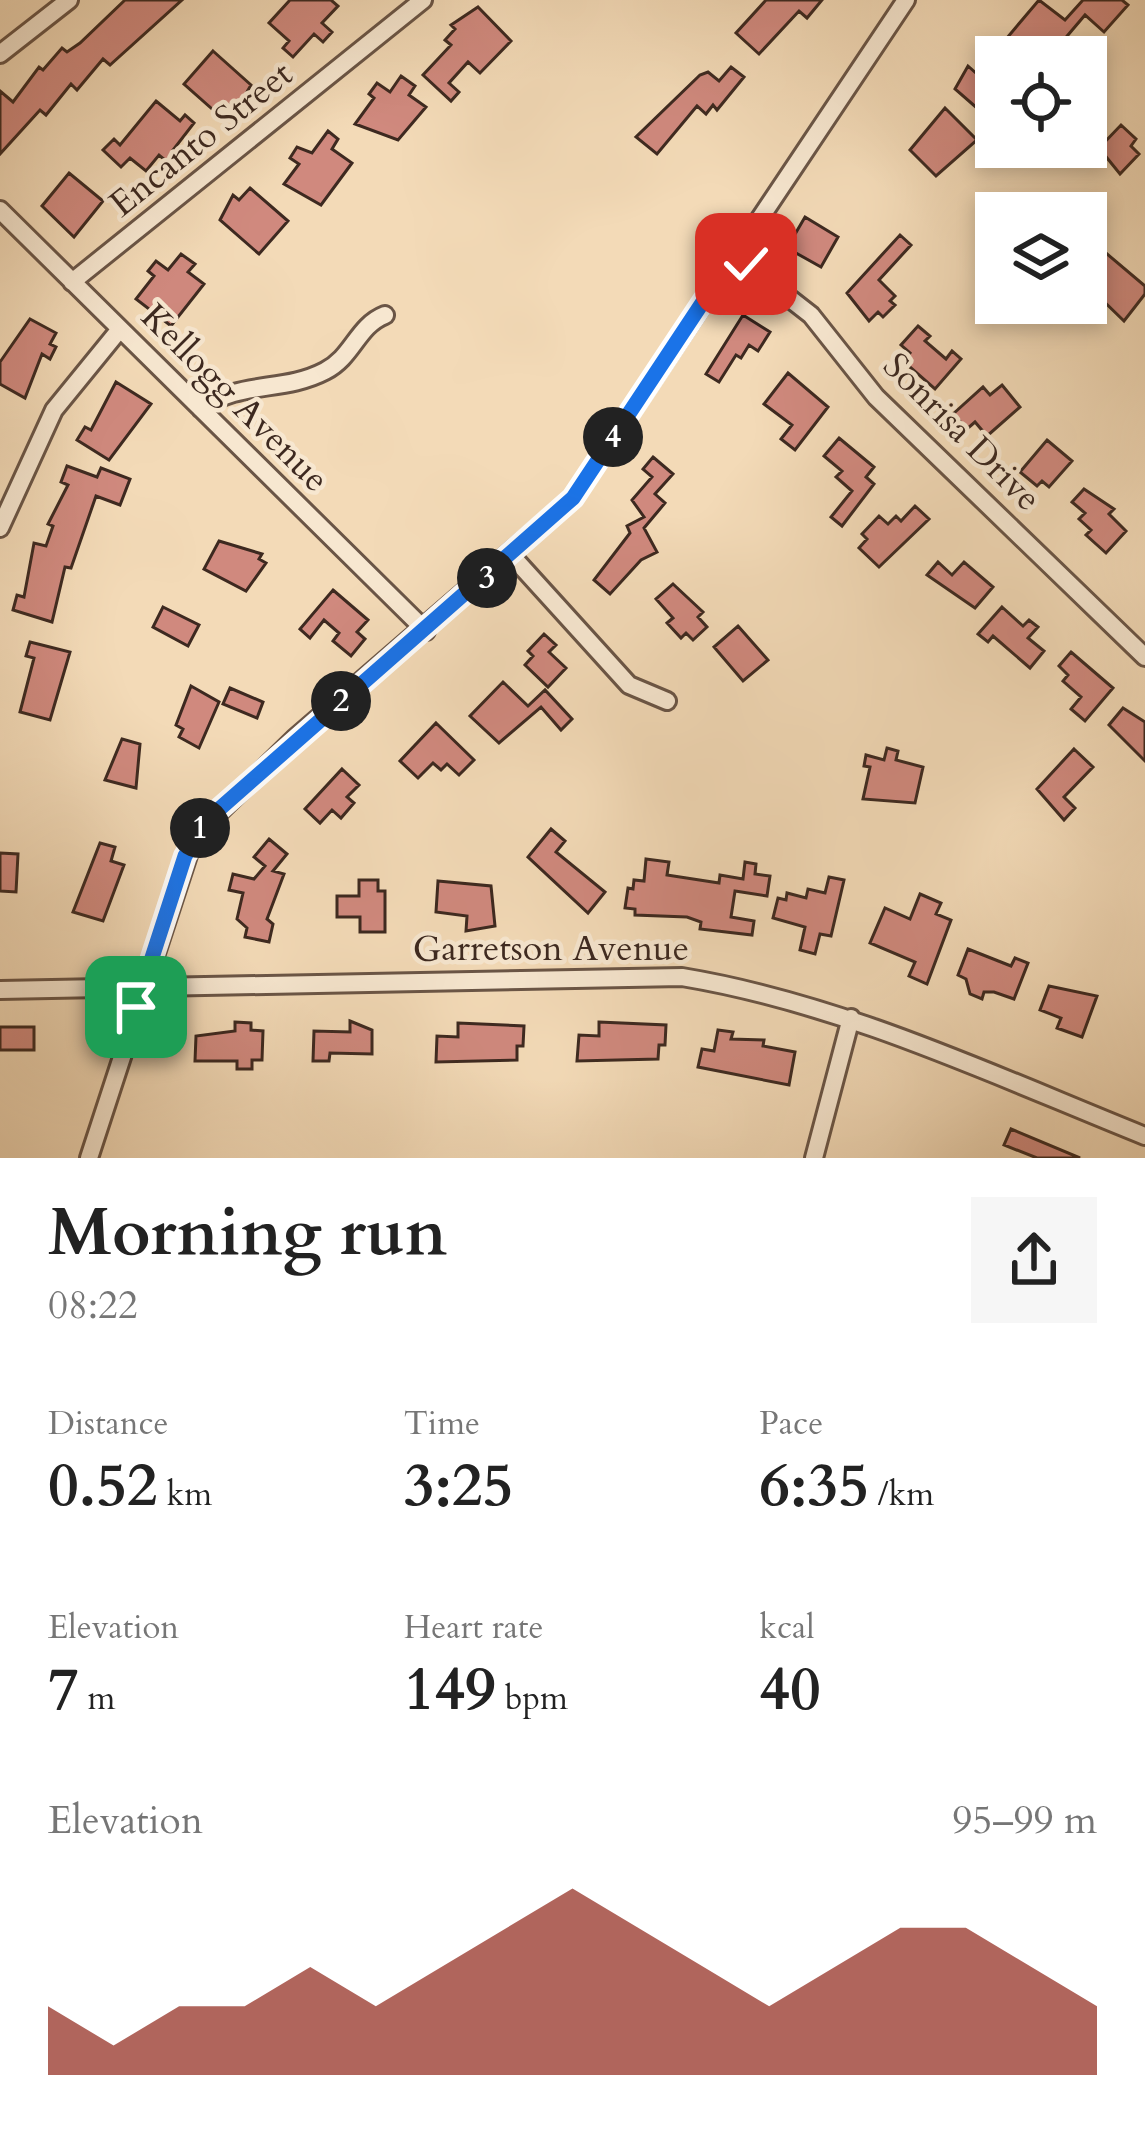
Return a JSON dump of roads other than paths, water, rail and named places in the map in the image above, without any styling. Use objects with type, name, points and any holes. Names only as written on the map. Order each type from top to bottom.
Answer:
[{"type":"street","points":[[0,54],[68,0]]},
{"type":"street","name":"Encanto Street","points":[[72,282],[424,0]]},
{"type":"street","points":[[89,1158],[185,856],[208,819],[573,498],[906,0]]},
{"type":"street","name":"Kellogg Avenue","points":[[0,210],[426,631]]},
{"type":"street","name":"Sonrisa Drive","points":[[734,255],[811,315],[877,398],[1145,657]]},
{"type":"street","points":[[201,410],[232,390],[284,387],[327,370],[347,359],[362,331],[386,315]]},
{"type":"street","points":[[0,528],[54,410],[120,329]]},
{"type":"street","points":[[512,556],[629,686],[667,701]]},
{"type":"street","name":"Garretson Avenue","points":[[0,990],[682,977],[760,990],[850,1018],[1145,1136]]},
{"type":"street","points":[[814,1158],[850,1018]]}]
